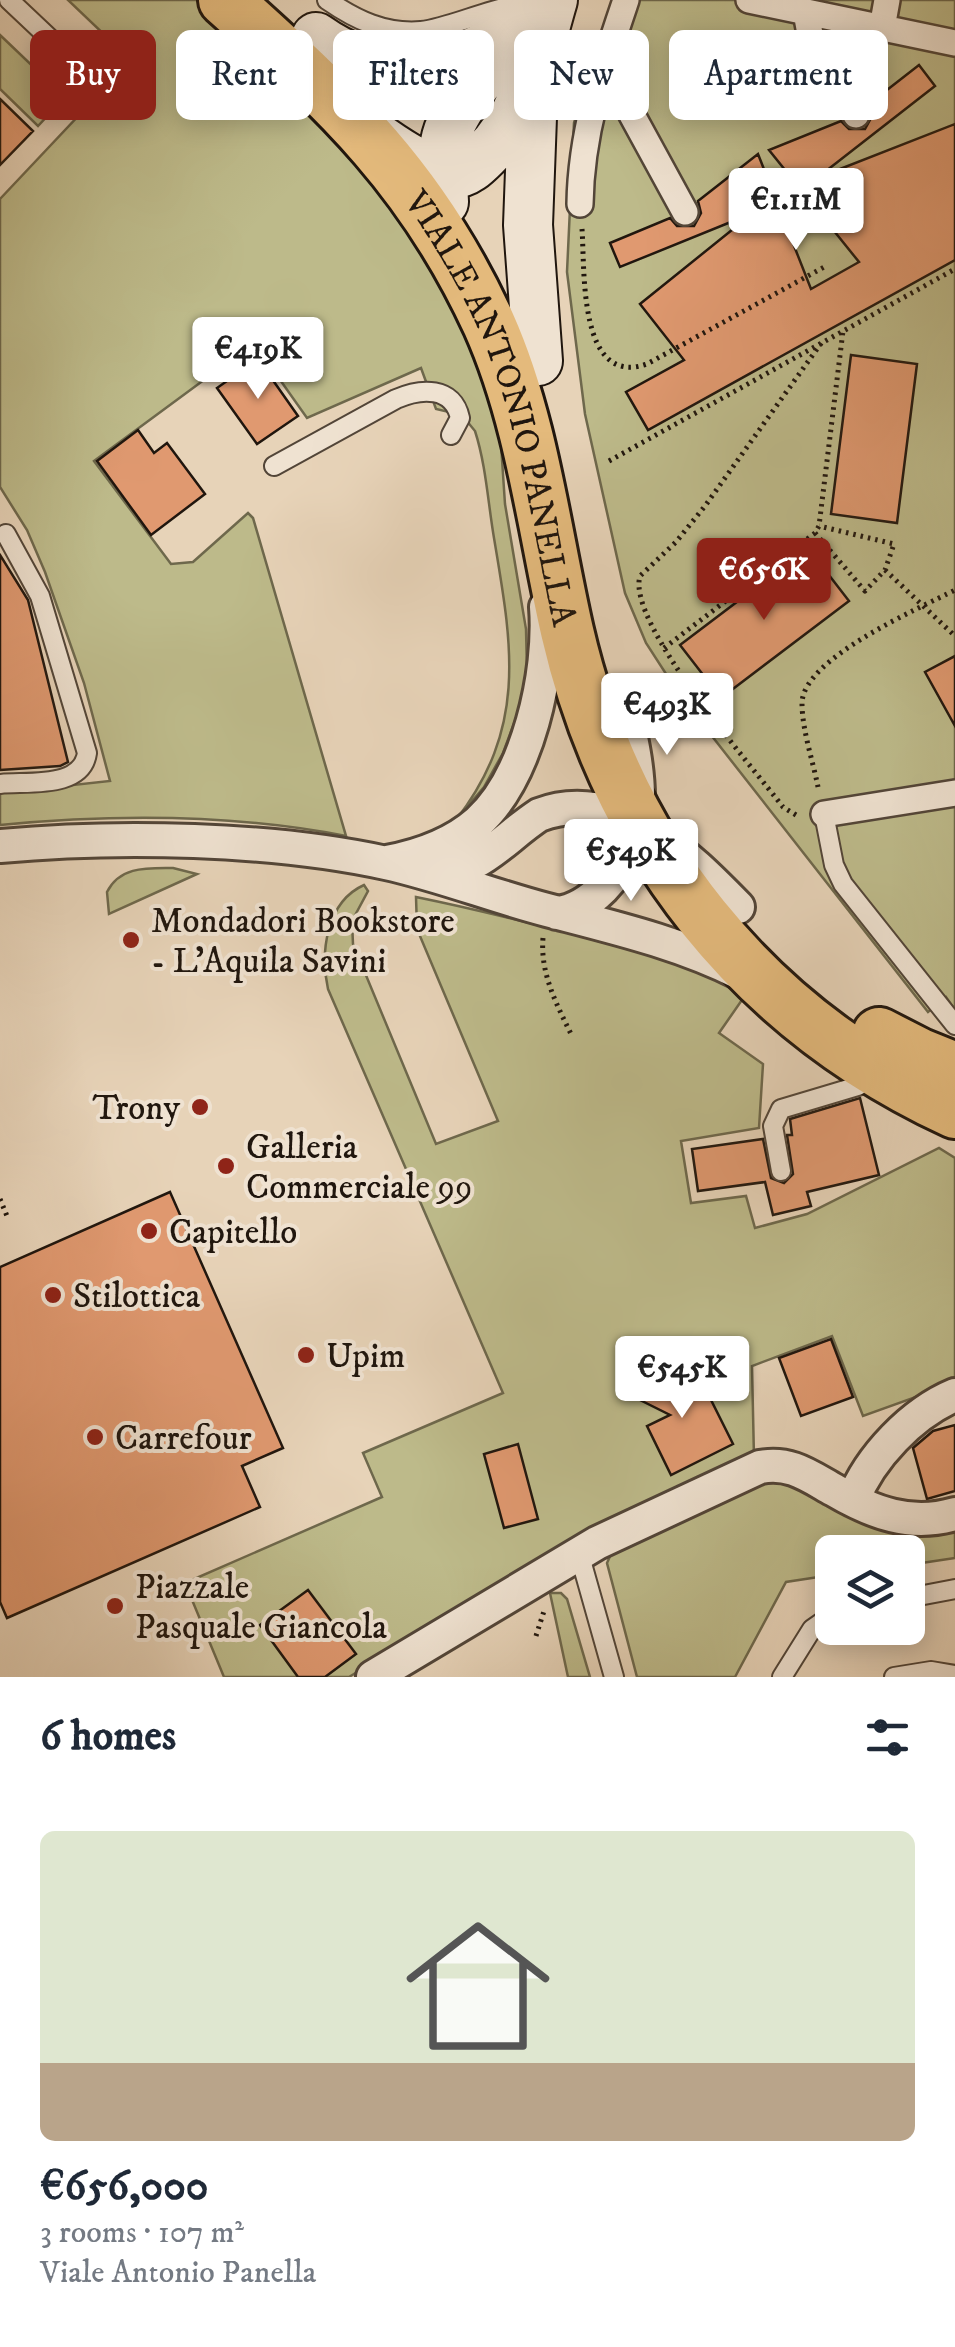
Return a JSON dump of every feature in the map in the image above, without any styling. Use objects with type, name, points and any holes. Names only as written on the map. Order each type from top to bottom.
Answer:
[{"type":"main road","points":[[321,18],[336,50],[371,64],[416,68],[480,50],[514,30],[544,3]]},
{"type":"main road","points":[[540,30],[544,3]]},
{"type":"main road","points":[[454,256],[445,213],[443,172],[451,126],[544,3]]},
{"type":"main road","name":"VIALE ANTONIO PANELLA","points":[[252,8],[321,18],[386,105],[443,172],[484,236],[538,361],[562,451],[589,591],[622,697],[662,794],[687,838],[738,906],[822,990],[873,1054],[955,1078]]},
{"type":"main road","name":"VIALE ANTONIO PANELLA","points":[[252,8],[333,96]]},
{"type":"main road","points":[[356,120],[400,151],[455,174],[467,170],[494,146],[514,116]]},
{"type":"main road","name":"VIALE ANTONIO PANELLA","points":[[355,120],[400,172],[454,256],[489,325],[505,367],[579,675],[606,752],[638,824],[698,912],[787,1004],[873,1054],[955,1112]]},
{"type":"main road","points":[[531,120],[528,225],[538,361]]},
{"type":"main road","name":"VIALE ANTONIO PANELLA","points":[[873,1054],[955,1069]]},
{"type":"street","points":[[616,30],[626,0]]},
{"type":"street","points":[[749,0],[955,43]]},
{"type":"street","points":[[882,28],[887,0]]},
{"type":"street","points":[[806,12],[809,30]]},
{"type":"street","points":[[580,204],[589,120]]},
{"type":"street","points":[[634,120],[684,212]]},
{"type":"street","points":[[384,863],[426,852],[467,830],[488,812],[513,771],[538,701],[547,640],[539,503]]},
{"type":"street","points":[[552,911],[581,906],[614,876],[638,824],[639,786],[622,697]]},
{"type":"street","points":[[824,814],[955,792]]},
{"type":"street","points":[[419,871],[450,872],[472,866],[526,824],[552,810],[596,810],[638,824],[699,868],[738,906]]},
{"type":"street","points":[[0,846],[117,841],[210,843],[384,863],[708,958],[759,984],[787,1004]]},
{"type":"street","points":[[853,1500],[864,1477],[900,1434],[923,1412],[955,1395]]},
{"type":"street","points":[[373,1677],[580,1553],[766,1466],[799,1470],[853,1500],[910,1520],[928,1521],[955,1514]]},
{"type":"lane","points":[[10,0],[41,30]]},
{"type":"lane","points":[[274,466],[414,392],[435,391],[452,401],[460,418],[451,435]]},
{"type":"lane","points":[[0,784],[72,777],[84,766],[88,753],[40,596],[6,534]]},
{"type":"lane","points":[[824,814],[834,865],[842,884],[955,1024]]},
{"type":"lane","points":[[781,1171],[773,1126],[781,1109],[858,1086],[873,1054]]},
{"type":"lane","points":[[580,1553],[614,1677]]},
{"type":"lane","points":[[925,1595],[955,1589]]},
{"type":"lane","points":[[782,1677],[815,1626]]},
{"type":"lane","points":[[894,1677],[918,1671],[955,1676]]},
{"type":"path","points":[[580,204],[594,340],[601,354],[621,366],[647,364],[826,266]]},
{"type":"path","points":[[610,461],[955,268]]},
{"type":"path","points":[[664,648],[817,530],[842,331]]},
{"type":"path","points":[[822,342],[705,506],[676,542],[640,576],[642,607],[694,692],[783,806],[808,818],[824,814],[804,715],[804,692],[821,670],[848,648],[898,616],[955,590]]},
{"type":"path","points":[[817,530],[894,544],[885,570],[865,590],[817,530]]},
{"type":"path","points":[[885,570],[955,636]]},
{"type":"path","points":[[552,911],[542,948],[544,966],[572,1036]]},
{"type":"path","points":[[0,1199],[7,1216]]},
{"type":"shaded area","points":[[68,0],[199,0],[232,30],[176,30],[176,120],[313,120],[313,104],[447,271],[499,414],[505,504],[526,629],[527,673],[503,753],[484,787],[456,820],[479,786],[495,752],[509,684],[506,614],[475,431],[462,415],[436,409],[421,368],[307,418],[254,343],[94,461],[171,564],[193,562],[248,513],[253,518],[346,836],[260,823],[173,818],[0,825],[0,793],[110,781],[84,683],[45,572],[27,530],[0,487],[0,199],[74,120],[156,120],[156,30],[100,30]]},
{"type":"shaded area","points":[[613,0],[955,0],[955,1010],[946,997],[928,1012],[679,694],[646,643],[625,593],[585,414],[567,272],[575,120],[649,120],[649,30],[603,30]]},
{"type":"shaded area","points":[[0,35],[30,64],[30,118],[0,89]]},
{"type":"shaded area","points":[[173,868],[197,874],[109,914],[107,892],[119,877],[135,870]]},
{"type":"shaded area","points":[[364,885],[368,891],[352,921],[353,944],[436,1144],[498,1121],[417,929],[416,897],[660,958],[695,970],[744,997],[719,1033],[763,1064],[759,1128],[681,1141],[691,1203],[746,1196],[755,1228],[807,1214],[939,1148],[955,1158],[955,1383],[863,1416],[832,1336],[752,1366],[754,1458],[493,1589],[349,1677],[224,1677],[185,1583],[382,1497],[363,1453],[503,1393],[328,989],[325,960],[329,930],[341,903]]},
{"type":"shaded area","points":[[778,1478],[893,1531],[922,1535],[815,1535],[815,1578],[786,1582],[735,1677],[637,1677],[607,1563],[615,1545],[743,1486]]},
{"type":"shaded area","points":[[955,1529],[955,1558],[925,1562],[922,1535]]},
{"type":"shaded area","points":[[550,1593],[561,1593],[567,1599],[590,1677],[568,1677]]},
{"type":"building","points":[[919,65],[935,86],[817,178],[955,124],[955,260],[648,430],[626,392],[684,360],[640,304],[753,213],[620,267],[610,243],[670,218],[677,226],[694,226],[701,213],[698,201],[758,154],[811,289],[859,262],[769,150],[841,121],[849,129],[865,129],[870,120],[888,120],[888,89]]},
{"type":"building","points":[[0,99],[33,131],[0,165]]},
{"type":"building","points":[[851,355],[917,364],[897,523],[831,514]]},
{"type":"building","points":[[258,359],[298,416],[257,444],[217,388]]},
{"type":"building","points":[[138,430],[154,453],[167,443],[205,494],[151,535],[97,461]]},
{"type":"building","points":[[808,548],[849,601],[721,698],[680,645]]},
{"type":"building","points":[[0,555],[28,600],[68,762],[60,766],[0,770]]},
{"type":"building","points":[[955,656],[955,726],[925,672]]},
{"type":"building","points":[[860,1098],[879,1175],[807,1192],[811,1206],[773,1215],[765,1182],[698,1191],[692,1149],[763,1139],[771,1178],[784,1183],[793,1174],[787,1135],[792,1135],[790,1119]]},
{"type":"building","points":[[170,1192],[283,1448],[242,1466],[260,1507],[7,1618],[0,1602],[0,1267]]},
{"type":"building","points":[[831,1339],[853,1397],[801,1416],[779,1358]]},
{"type":"building","points":[[647,1365],[709,1396],[733,1444],[671,1475],[647,1426],[670,1415],[632,1396]]},
{"type":"building","points":[[955,1425],[955,1491],[927,1499],[913,1448],[933,1431]]},
{"type":"building","points":[[518,1444],[538,1519],[504,1528],[484,1454]]},
{"type":"building","points":[[308,1590],[356,1654],[325,1677],[298,1677],[260,1625]]},
{"type":"place","name":"Mondadori Bookstore - L'Aquila Savini","points":[[131,940]]},
{"type":"place","name":"Trony","points":[[200,1107]]},
{"type":"place","name":"Galleria Commerciale 99","points":[[226,1166]]},
{"type":"place","name":"Capitello","points":[[149,1231]]},
{"type":"place","name":"Stilottica","points":[[53,1295]]},
{"type":"place","name":"Upim","points":[[306,1355]]},
{"type":"place","name":"Carrefour","points":[[95,1437]]},
{"type":"place","name":"Piazzale Pasquale Giancola","points":[[115,1606]]}]
